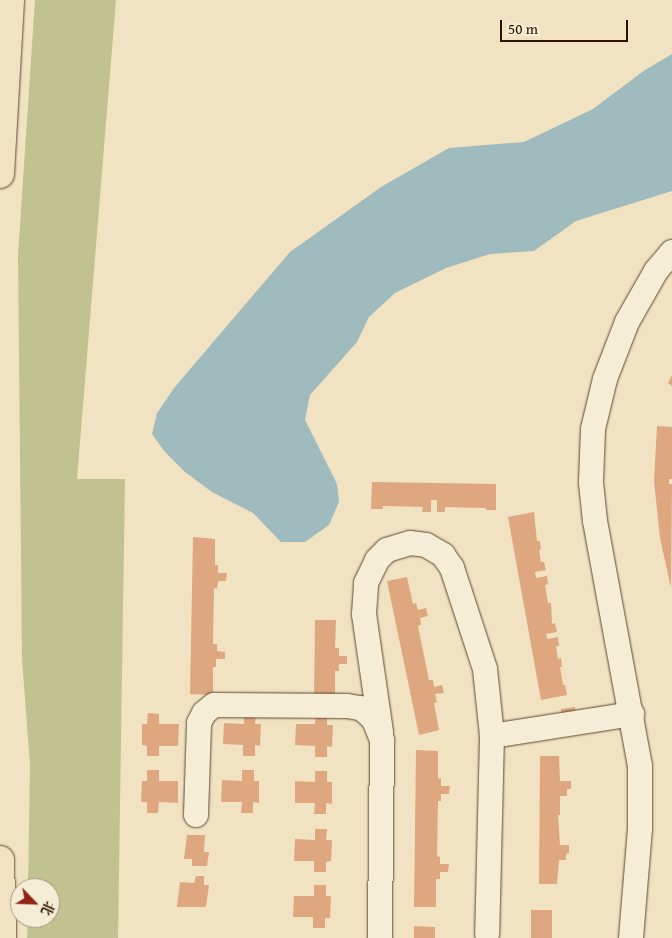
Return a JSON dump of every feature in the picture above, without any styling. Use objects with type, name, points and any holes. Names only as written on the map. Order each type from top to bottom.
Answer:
[{"type":"highway","points":[[0,174],[10,0]]},
{"type":"highway","points":[[0,860],[2,938]]},
{"type":"street","points":[[631,938],[640,829],[640,766],[632,714],[595,521],[591,482],[593,429],[605,379],[627,322],[656,271],[672,252]]},
{"type":"street","points":[[380,938],[381,732],[364,614],[364,597],[366,583],[379,556],[392,547],[410,543],[426,545],[436,549],[447,558],[485,669],[492,736],[487,934]]},
{"type":"street","points":[[196,815],[199,723],[204,713],[214,705],[354,706],[369,715],[381,732]]},
{"type":"street","points":[[492,736],[632,714]]},
{"type":"green space","points":[[35,0],[116,0],[77,479],[125,479],[118,938],[27,938],[28,928],[60,928],[60,878],[28,878],[30,765],[22,659],[18,255]]},
{"type":"water","points":[[672,54],[672,191],[576,221],[534,251],[490,254],[446,268],[395,293],[369,317],[357,342],[310,395],[305,420],[337,484],[339,502],[329,525],[305,542],[281,542],[253,513],[212,492],[185,472],[165,452],[152,434],[157,413],[174,388],[290,252],[381,187],[449,148],[524,142],[593,109],[645,70]]},
{"type":"building","points":[[672,375],[672,386],[668,383]]},
{"type":"building","points":[[657,426],[672,427],[672,479],[669,479],[669,484],[672,484],[671,588],[660,538],[654,481]]},
{"type":"building","points":[[372,482],[496,484],[496,510],[445,507],[445,512],[437,512],[437,500],[431,500],[431,512],[422,512],[423,507],[383,506],[383,509],[371,509]]},
{"type":"building","points":[[534,512],[537,541],[540,541],[541,562],[544,562],[546,570],[535,572],[536,578],[547,576],[548,584],[545,585],[548,603],[551,603],[552,624],[555,623],[557,632],[546,634],[547,639],[558,637],[559,646],[556,646],[558,659],[561,658],[562,667],[560,667],[567,695],[541,700],[508,517]]},
{"type":"building","points":[[193,537],[215,539],[215,565],[218,565],[218,573],[227,573],[226,581],[218,581],[217,589],[214,588],[213,644],[217,644],[217,651],[225,652],[225,659],[216,659],[216,667],[213,667],[213,695],[190,694]]},
{"type":"building","points":[[407,577],[413,604],[416,603],[418,610],[426,608],[428,616],[420,618],[421,625],[418,626],[429,680],[433,680],[434,687],[442,685],[444,693],[435,694],[437,702],[434,703],[439,730],[419,735],[387,581]]},
{"type":"building","points":[[315,620],[336,620],[335,648],[339,648],[339,656],[347,656],[347,664],[339,664],[339,671],[335,671],[335,698],[314,698]]},
{"type":"building","points":[[575,707],[576,715],[561,717],[561,709]]},
{"type":"building","points":[[148,713],[159,714],[159,724],[179,724],[178,746],[159,746],[159,756],[147,756],[147,746],[142,745],[142,724],[147,724]]},
{"type":"building","points":[[244,713],[256,713],[255,724],[261,724],[260,746],[255,745],[255,756],[243,756],[243,745],[223,744],[224,723],[244,724]]},
{"type":"building","points":[[316,714],[327,714],[327,725],[333,725],[332,747],[327,746],[327,757],[315,757],[315,746],[295,745],[296,724],[315,724]]},
{"type":"building","points":[[416,750],[438,751],[438,779],[441,778],[441,786],[450,786],[449,794],[441,794],[441,801],[438,801],[437,856],[440,857],[440,864],[449,864],[448,872],[440,872],[440,879],[436,879],[436,907],[414,907]]},
{"type":"building","points":[[540,756],[559,756],[560,781],[571,781],[571,789],[567,789],[567,796],[560,796],[560,815],[558,815],[560,845],[569,845],[569,853],[566,854],[566,860],[559,860],[557,884],[539,884]]},
{"type":"building","points":[[147,770],[159,770],[159,781],[178,781],[178,803],[159,802],[158,813],[147,813],[147,802],[141,802],[142,781],[147,781]]},
{"type":"building","points":[[242,770],[254,770],[254,781],[259,781],[259,803],[253,802],[253,813],[241,813],[242,802],[221,802],[222,780],[242,781]]},
{"type":"building","points":[[315,771],[327,771],[327,782],[332,782],[332,804],[326,803],[326,814],[314,814],[315,803],[295,803],[295,781],[315,782]]},
{"type":"building","points":[[315,829],[327,829],[326,840],[332,840],[331,861],[326,862],[326,872],[314,872],[314,861],[294,861],[295,839],[315,840]]},
{"type":"building","points":[[187,835],[205,835],[204,852],[209,852],[207,866],[192,866],[192,859],[184,859]]},
{"type":"building","points":[[196,876],[204,876],[204,885],[209,885],[206,907],[177,907],[180,882],[194,883]]},
{"type":"building","points":[[314,885],[326,885],[326,896],[331,896],[330,918],[325,918],[325,928],[313,928],[313,917],[293,917],[294,896],[314,896]]},
{"type":"building","points":[[531,910],[552,910],[552,938],[531,938]]},
{"type":"building","points":[[414,926],[435,927],[435,938],[414,938]]}]
